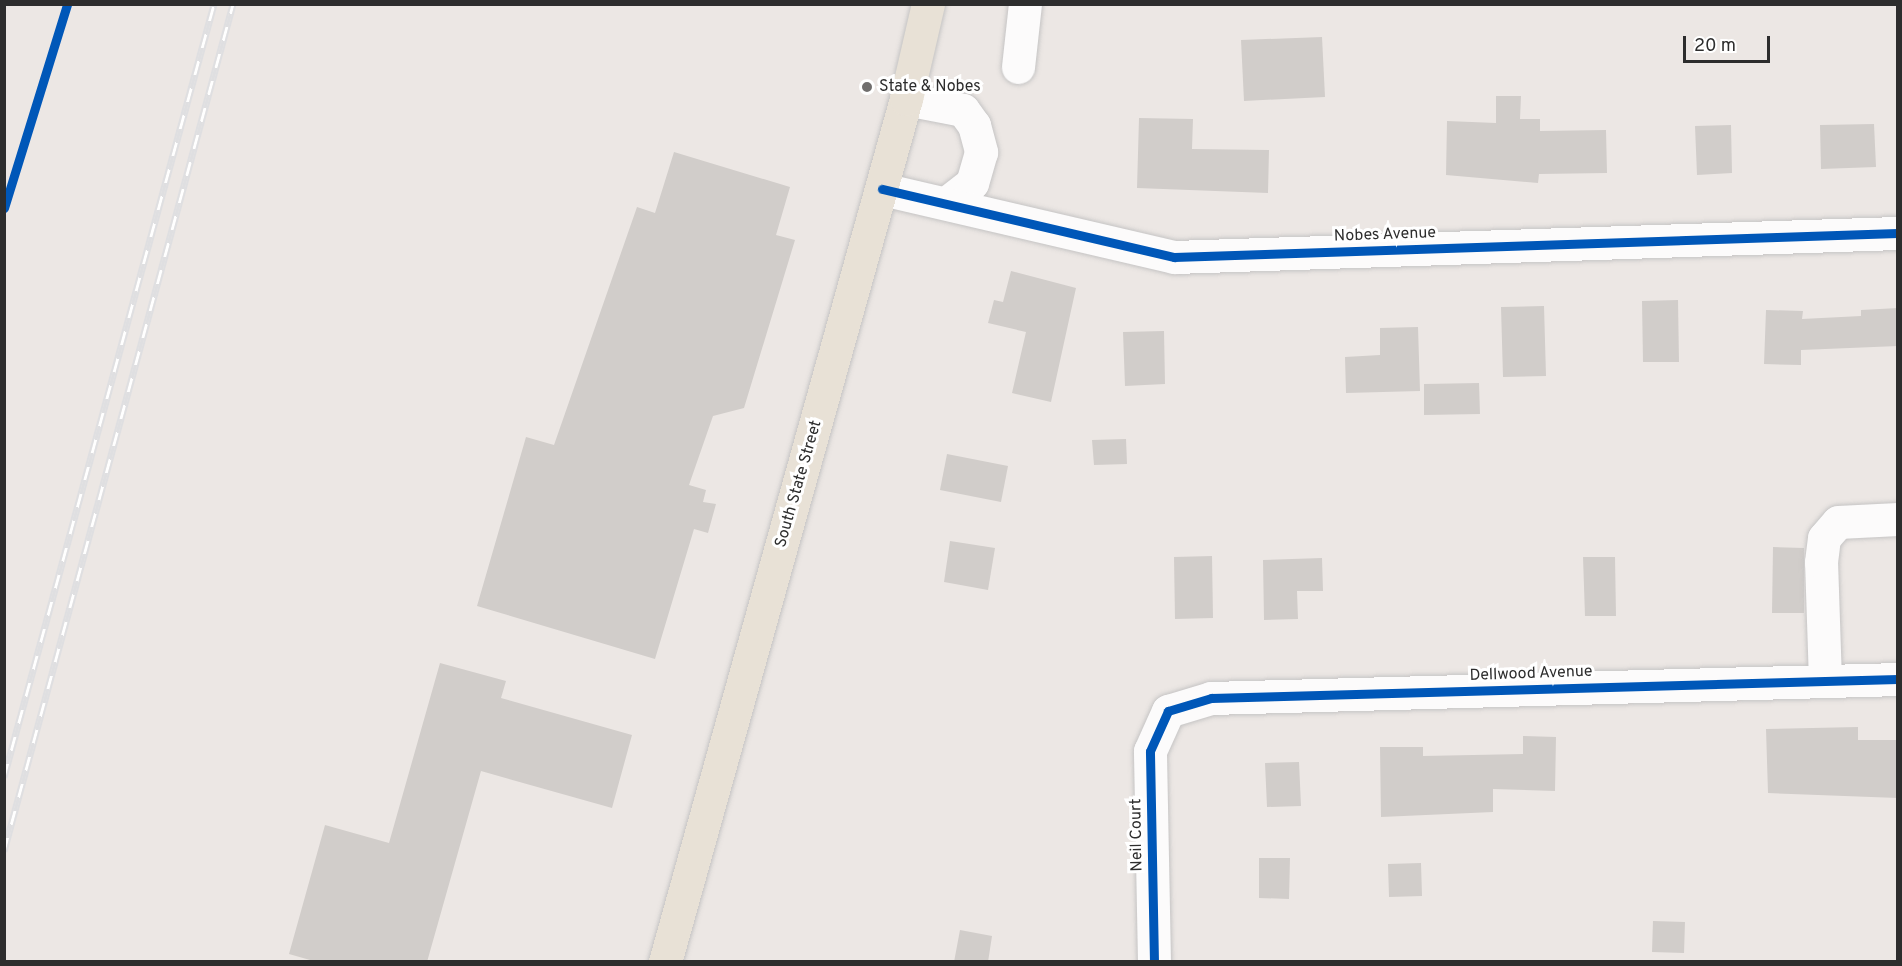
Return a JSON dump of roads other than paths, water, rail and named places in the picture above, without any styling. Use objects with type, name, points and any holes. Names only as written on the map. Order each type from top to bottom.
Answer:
[{"type":"main road","name":"South State Street","points":[[666,962],[882,189],[928,4]]},
{"type":"street","points":[[1018,67],[1025,4]]},
{"type":"street","points":[[906,99],[963,110],[974,125],[981,152],[972,183],[948,202]]},
{"type":"street","name":"Nobes Avenue","points":[[882,189],[948,202],[1174,257],[1898,233]]},
{"type":"street","points":[[1825,681],[1821,562],[1824,538],[1838,522],[1898,519]]},
{"type":"street","name":"Dellwood Avenue","points":[[1168,711],[1211,698],[1898,679]]},
{"type":"street","name":"Neil Court","points":[[1154,962],[1150,751],[1168,711]]},
{"type":"railway","points":[[4,777],[214,4]]},
{"type":"railway","points":[[4,851],[233,4]]},
{"type":"place","name":"State & Nobes","points":[[867,87]]}]
